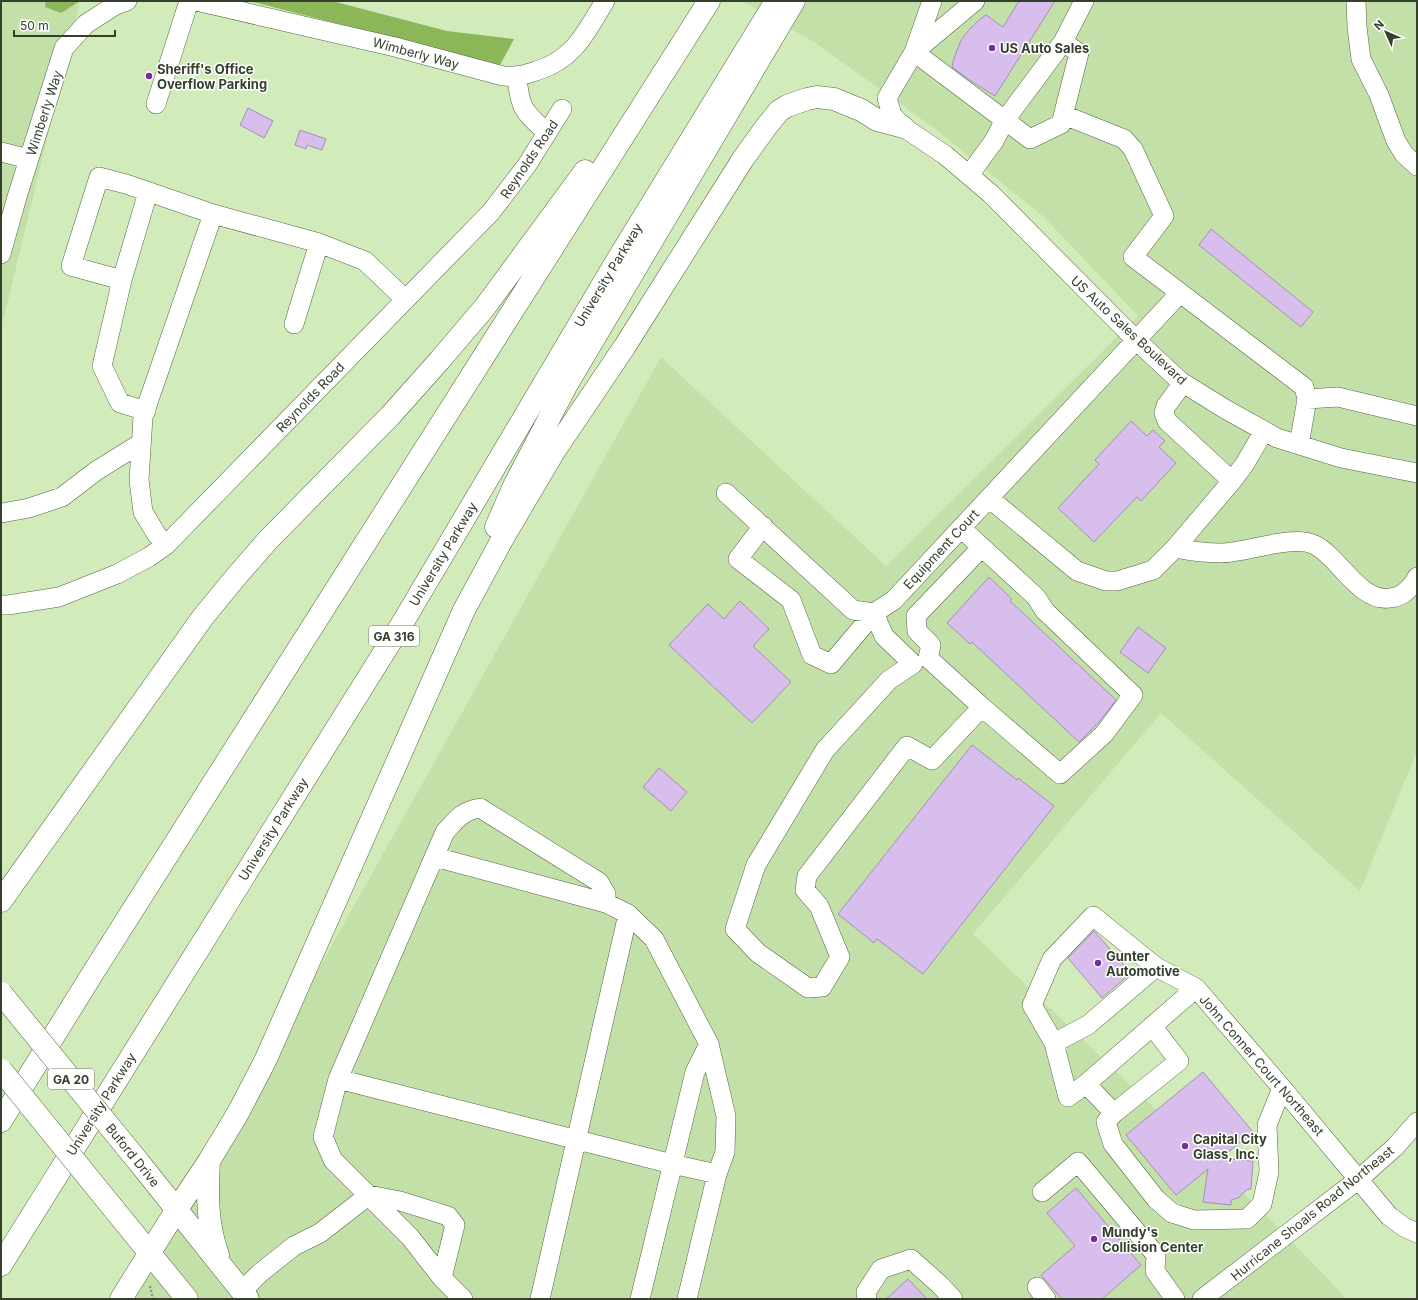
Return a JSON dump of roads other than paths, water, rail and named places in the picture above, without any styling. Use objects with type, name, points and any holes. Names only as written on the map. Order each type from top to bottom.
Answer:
[{"type":"highway","points":[[1,1121],[96,968],[708,1]]},
{"type":"highway","name":"University Parkway","points":[[1,1265],[403,622],[609,274],[776,1]]},
{"type":"highway","points":[[464,610],[477,570],[514,486],[566,386],[794,1]]},
{"type":"highway","points":[[1,901],[203,617],[268,540],[390,416],[439,362],[485,307],[695,22]]},
{"type":"highway","points":[[121,1299],[238,1114],[266,1059],[464,610],[503,538],[556,450],[625,346],[743,160],[772,119],[787,106],[817,97],[848,104],[877,120],[903,126]]},
{"type":"highway","points":[[1,881],[29,863]]},
{"type":"highway","name":"Buford Drive","points":[[1,993],[245,1295]]},
{"type":"highway","points":[[1,1070],[187,1299]]},
{"type":"highway","points":[[209,1161],[208,1184],[210,1220],[214,1243],[221,1264]]},
{"type":"street","name":"Wimberly Way","points":[[1,254],[64,48],[86,24],[114,6],[126,1]]},
{"type":"street","points":[[156,104],[189,1]]},
{"type":"street","name":"Wimberly Way","points":[[196,1],[395,47],[503,76],[517,77],[553,65],[567,55],[585,34],[605,1]]},
{"type":"street","points":[[914,52],[932,1]]},
{"type":"street","points":[[914,52],[975,1]]},
{"type":"street","points":[[969,175],[994,140],[1005,120],[1063,42],[1084,1]]},
{"type":"street","points":[[1356,1],[1356,27],[1360,58],[1379,95],[1396,141],[1404,154],[1417,166]]},
{"type":"street","points":[[914,52],[1030,139],[1062,124],[1079,53],[1063,42]]},
{"type":"street","name":"US Auto Sales Boulevard","points":[[914,52],[887,98],[892,115],[903,126],[945,155],[991,194],[1136,340],[1183,383],[1225,409],[1277,438],[1341,458],[1417,473]]},
{"type":"street","points":[[517,77],[521,104],[525,111],[547,133]]},
{"type":"street","name":"Reynolds Road","points":[[1,605],[59,597],[117,574],[149,557],[166,545],[491,212],[527,165],[562,109]]},
{"type":"street","points":[[1064,115],[1124,139],[1133,149],[1164,216],[1133,258],[1304,386],[1307,399],[1299,445]]},
{"type":"street","points":[[1,152],[29,159]]},
{"type":"street","points":[[122,280],[71,266],[100,177],[213,214],[319,243],[366,261],[405,299]]},
{"type":"street","points":[[146,410],[120,403],[102,366],[122,280],[148,192]]},
{"type":"street","points":[[166,545],[157,535],[143,512],[139,480],[144,417],[213,214]]},
{"type":"street","points":[[294,324],[319,243]]},
{"type":"street","name":"Equipment Court","points":[[763,526],[738,559],[791,600],[812,655],[831,664],[874,612],[894,600],[1180,293]]},
{"type":"street","points":[[1183,383],[1166,406],[1164,413],[1167,421],[1232,481]]},
{"type":"street","points":[[1307,399],[1338,397],[1417,416]]},
{"type":"street","points":[[989,498],[1077,571],[1106,581],[1117,581],[1152,570],[1175,548],[1232,481],[1244,465],[1264,431]]},
{"type":"street","points":[[2,513],[29,508],[62,497],[96,470],[141,443]]},
{"type":"street","points":[[726,493],[853,610],[874,612],[884,636],[982,707],[1060,774],[1104,734],[1133,695],[1045,611],[1036,597],[961,528]]},
{"type":"street","points":[[1175,548],[1198,552],[1222,553],[1282,543],[1300,542],[1314,545],[1370,595],[1387,598],[1400,596],[1414,584],[1417,577]]},
{"type":"street","points":[[982,547],[916,616],[917,631],[931,645],[920,661],[889,680],[825,750],[756,866],[734,929],[758,952],[808,988],[822,987],[840,957],[819,906],[805,890],[807,876],[907,746],[932,760],[982,707]]},
{"type":"street","points":[[463,1299],[442,1278],[410,1238],[333,1160],[323,1137],[338,1079],[445,832],[459,817],[469,810],[480,808],[599,882],[606,894],[606,903]]},
{"type":"street","points":[[435,857],[606,903],[628,914],[654,939],[709,1044],[726,1116],[725,1152],[717,1174],[687,1299]]},
{"type":"street","points":[[540,1299],[575,1140],[628,914]]},
{"type":"street","points":[[1156,967],[1088,1025],[1054,1043],[1032,1005],[1052,960],[1093,916],[1156,967],[1196,988]]},
{"type":"street","name":"John Conner Court Northeast","points":[[1054,1043],[1068,1098],[1196,988],[1389,1216],[1404,1227],[1417,1232]]},
{"type":"street","points":[[1152,1026],[1179,1061],[1114,1113],[1106,1122],[1113,1144],[1156,1199],[1172,1213],[1194,1220],[1247,1219],[1262,1204],[1269,1172],[1267,1125],[1282,1088]]},
{"type":"street","points":[[640,1299],[695,1072],[709,1044]]},
{"type":"street","points":[[338,1079],[575,1140],[717,1174]]},
{"type":"street","points":[[1086,1084],[1114,1113]]},
{"type":"street","name":"Hurricane Shoals Road Northeast","points":[[1202,1299],[1359,1179],[1395,1147],[1417,1122]]},
{"type":"street","points":[[1042,1192],[1078,1162],[1156,1255],[1155,1271],[1175,1299]]},
{"type":"street","points":[[245,1295],[260,1273],[294,1246],[320,1233],[369,1195],[400,1201],[448,1216],[455,1225],[442,1278]]},
{"type":"street","points":[[867,1299],[866,1292],[881,1269],[911,1259],[953,1299]]},
{"type":"place","name":"US Auto Sales","points":[[992,48]]},
{"type":"place","name":"Sheriff's Office Overflow Parking","points":[[149,76]]},
{"type":"place","name":"Gunter Automotive","points":[[1098,963]]},
{"type":"place","name":"Capital City Glass, Inc.","points":[[1185,1146]]},
{"type":"place","name":"Mundy's Collision Center","points":[[1094,1239]]}]
